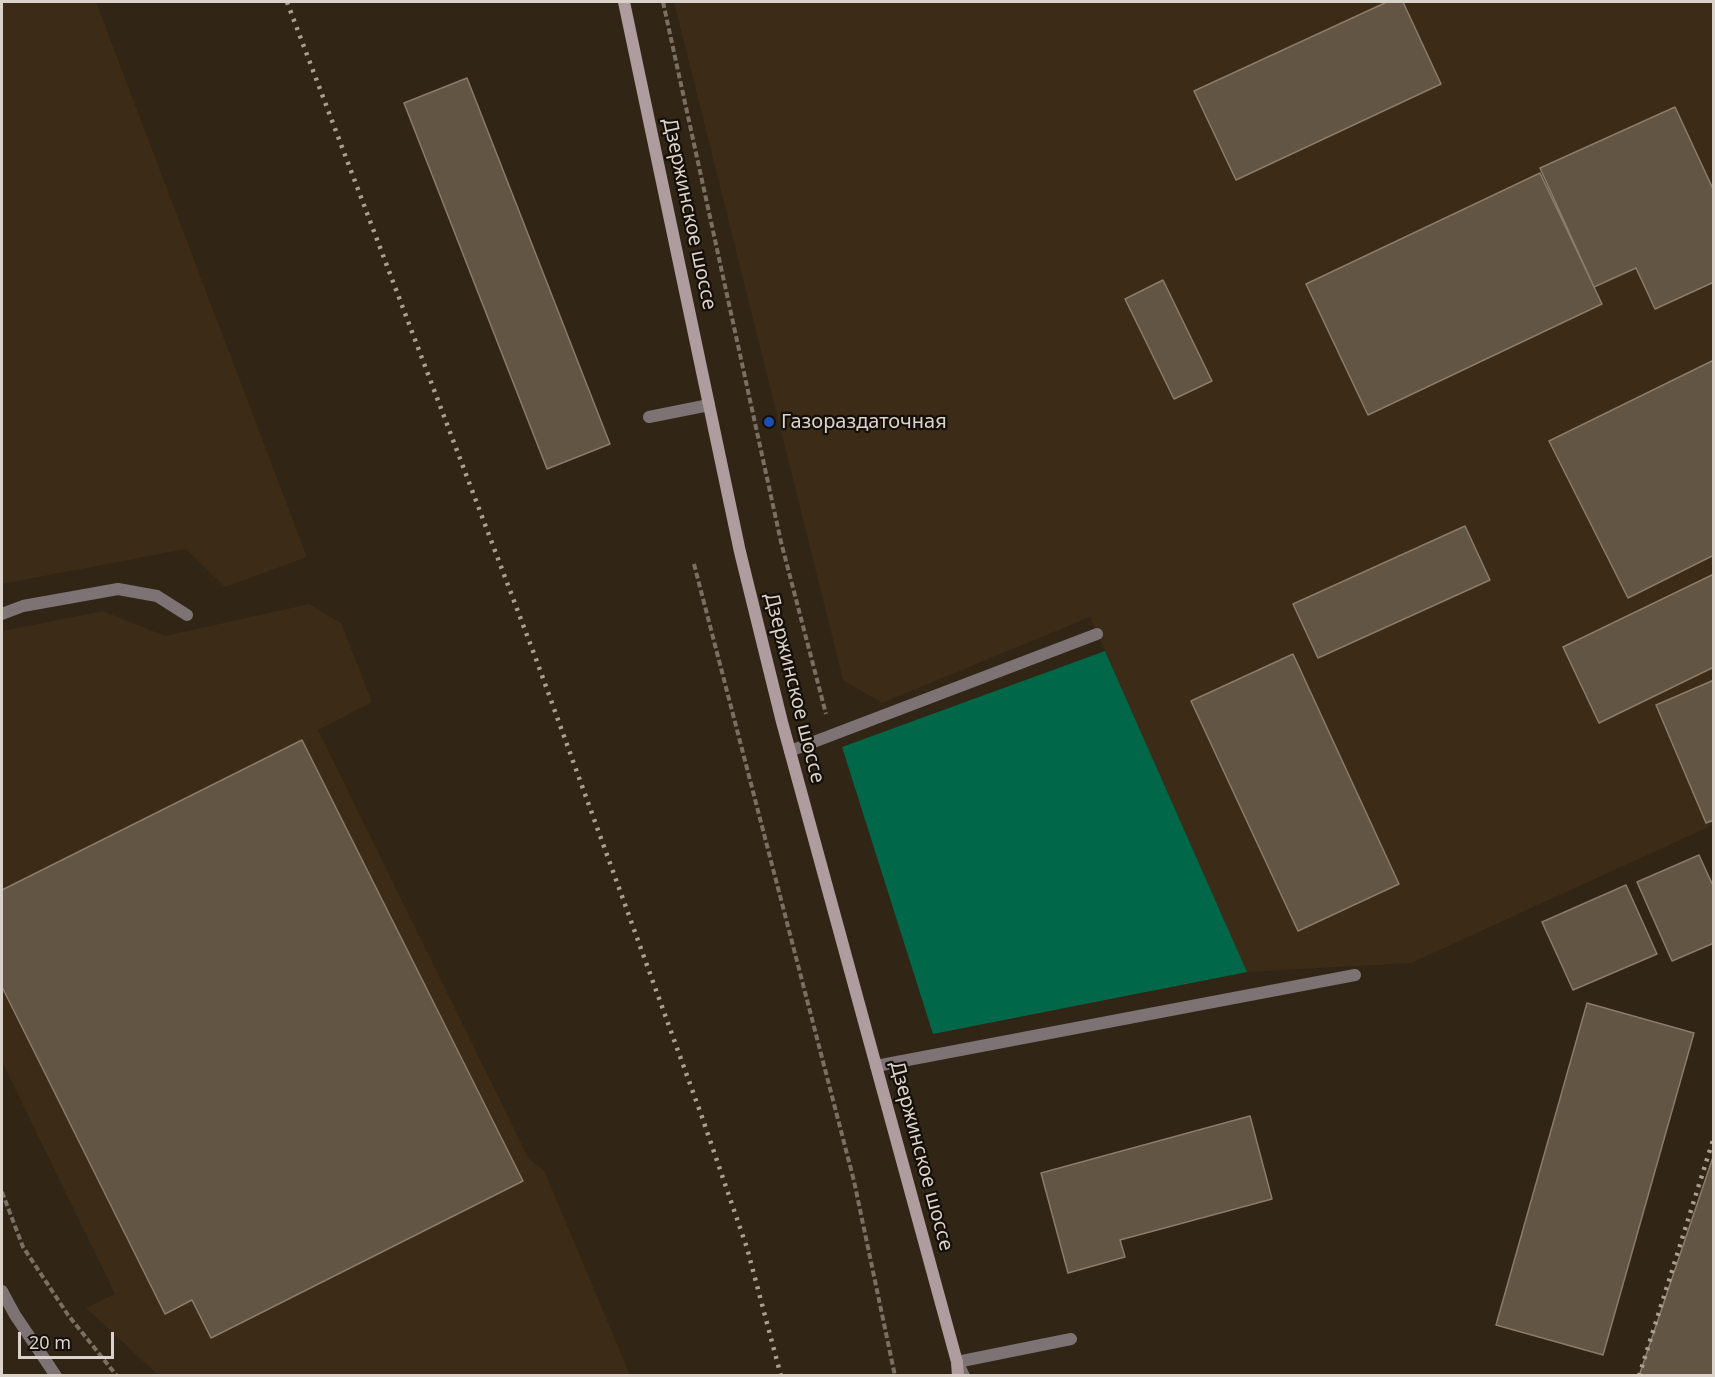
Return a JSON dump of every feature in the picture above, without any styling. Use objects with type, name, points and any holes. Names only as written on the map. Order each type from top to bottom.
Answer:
[{"type":"main road","name":"Дзержинское шоссе","points":[[624,2],[740,552],[790,751],[957,1362],[958,1376]]},
{"type":"street","points":[[649,417],[709,405]]},
{"type":"street","points":[[2,614],[23,606],[118,590],[157,596],[187,615]]},
{"type":"street","points":[[790,751],[1097,634]]},
{"type":"street","points":[[876,1066],[1355,975]]},
{"type":"street","points":[[2,1291],[15,1315],[56,1376]]},
{"type":"street","points":[[964,1376],[957,1362],[1071,1339]]},
{"type":"path","points":[[663,2],[781,542],[832,735]]},
{"type":"path","points":[[694,564],[854,1181],[895,1376]]},
{"type":"path","points":[[2,1192],[23,1247],[68,1315],[117,1376]]},
{"type":"shaded area","points":[[2,2],[96,2],[307,557],[225,587],[186,549],[2,584]]},
{"type":"shaded area","points":[[674,2],[1713,2],[1713,825],[1411,963],[1247,972],[1090,617],[882,703],[843,680]]},
{"type":"shaded area","points":[[309,604],[341,623],[372,702],[318,730],[529,1159],[544,1170],[630,1375],[158,1375],[86,1308],[115,1294],[2,1062],[2,631],[103,611],[165,636]]},
{"type":"green space","points":[[1105,651],[1247,972],[933,1034],[842,747]]},
{"type":"building","points":[[1387,2],[1403,2],[1441,84],[1236,180],[1194,91]]},
{"type":"building","points":[[467,78],[610,444],[547,469],[404,103]]},
{"type":"building","points":[[1675,107],[1714,191],[1714,282],[1655,309],[1636,268],[1594,287],[1540,168]]},
{"type":"building","points":[[1540,173],[1602,304],[1368,415],[1306,284]]},
{"type":"building","points":[[1163,280],[1212,381],[1174,399],[1125,299]]},
{"type":"building","points":[[1714,360],[1714,555],[1628,598],[1549,441]]},
{"type":"building","points":[[1465,526],[1490,580],[1318,658],[1293,604]]},
{"type":"building","points":[[1714,574],[1714,667],[1599,723],[1563,647]]},
{"type":"building","points":[[1293,654],[1399,884],[1298,931],[1191,701]]},
{"type":"building","points":[[1714,680],[1714,820],[1706,823],[1656,705]]},
{"type":"building","points":[[302,740],[523,1181],[211,1338],[192,1300],[165,1314],[2,987],[2,890]]},
{"type":"building","points":[[1699,855],[1714,888],[1714,943],[1672,961],[1637,882]]},
{"type":"building","points":[[1626,885],[1657,954],[1573,990],[1542,922]]},
{"type":"building","points":[[1587,1003],[1694,1033],[1603,1355],[1496,1325]]},
{"type":"building","points":[[1250,1116],[1272,1199],[1120,1240],[1125,1257],[1068,1273],[1041,1173]]},
{"type":"building","points":[[1714,1154],[1714,1376],[1639,1376]]},
{"type":"railway","points":[[287,2],[536,659],[702,1117],[747,1248],[781,1376]]},
{"type":"railway","points":[[1639,1376],[1714,1137]]},
{"type":"place","name":"Газораздаточная","points":[[769,422]]}]
